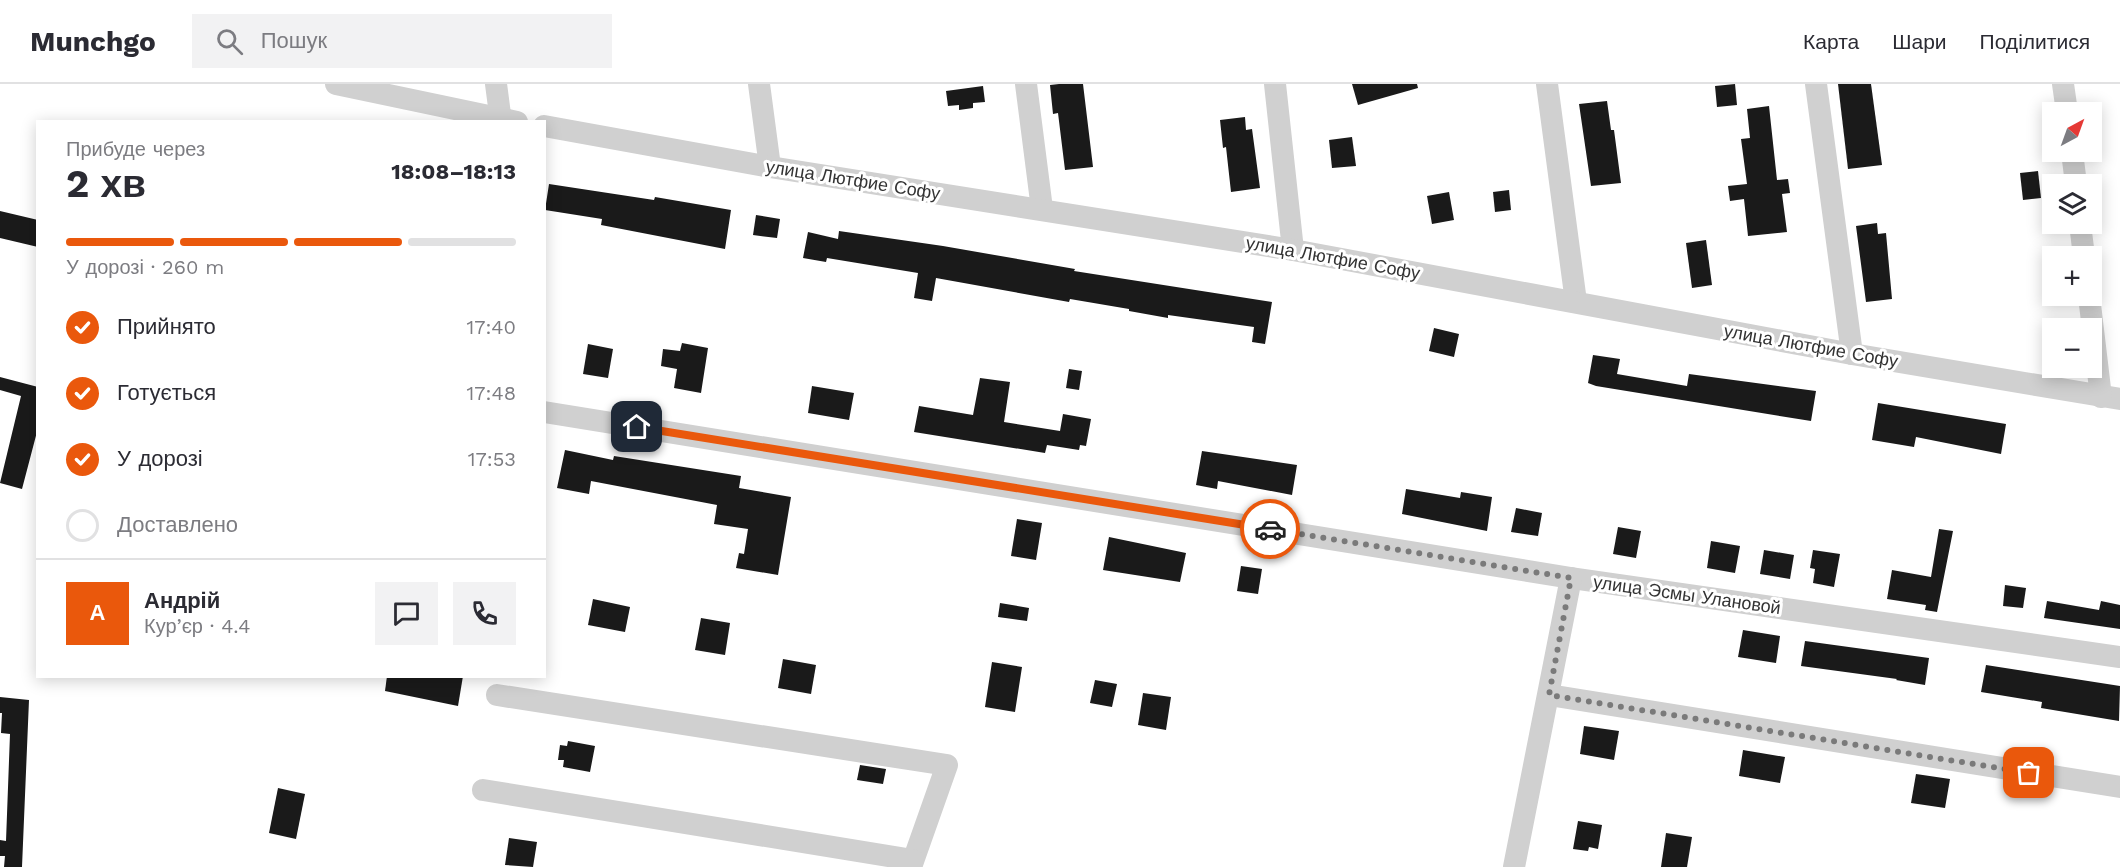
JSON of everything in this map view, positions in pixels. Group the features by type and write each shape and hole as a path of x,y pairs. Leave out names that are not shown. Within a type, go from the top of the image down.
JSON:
{"street":[{"path":"336,84 501,120"},
{"path":"496,84 506,120"},
{"path":"759,84 770,166"},
{"path":"1026,84 1042,209"},
{"path":"1275,84 1293,250"},
{"path":"1547,84 1576,302"},
{"path":"1816,84 1852,354"},
{"path":"2064,84 2066,102"},
{"name":"улица Лютфие Софу","path":"546,126 770,166 1293,250 1852,354 2111,398"},
{"path":"2091,306 2111,398"},
{"name":"улица Эсмы Улановой","path":"546,412 1571,578 2120,657"},
{"path":"1514,867 1571,578"},
{"path":"483,789 912,864 947,765 497,695"},
{"path":"1549,695 2120,787"}],"building":[{"path":"1083,84 1093,167 1065,170 1058,113 1053,114 1050,85"},
{"path":"1352,84 1417,84 1418,88 1358,105"},
{"path":"1735,84 1737,105 1717,107 1715,86"},
{"path":"1838,84 1871,84 1882,165 1848,169"},
{"path":"983,86 985,102 973,103 973,108 959,110 959,105 948,106 946,91"},
{"path":"1607,101 1611,130 1614,130 1621,183 1591,186 1579,104"},
{"path":"1769,106 1777,180 1788,179 1790,193 1782,194 1787,232 1748,236 1744,199 1730,201 1728,186 1747,184 1741,139 1750,138 1747,109"},
{"path":"1245,117 1246,130 1252,129 1260,188 1231,192 1226,147 1223,148 1220,120"},
{"path":"1352,137 1356,166 1332,168 1329,140"},
{"path":"2038,171 2041,198 2023,200 2020,173"},
{"path":"549,184 654,200 655,197 731,210 725,249 601,225 602,219 546,210"},
{"path":"1509,190 1511,210 1495,212 1493,192"},
{"path":"1449,192 1454,220 1432,224 1427,196"},
{"path":"0,211 36,220 36,247 0,238"},
{"path":"756,215 780,219 777,238 753,235"},
{"path":"1877,223 1878,234 1886,233 1892,299 1866,302 1856,226"},
{"path":"839,231 943,246 1075,269 1074,271 1272,302 1265,344 1252,342 1254,327 1168,315 1168,318 1129,311 1129,309 1070,299 1069,302 936,278 932,301 914,298 918,273 827,258 826,262 803,258 808,232 838,239"},
{"path":"1706,240 1712,285 1692,288 1686,243"},
{"path":"1434,328 1459,334 1454,357 1429,351"},
{"path":"682,343 708,348 701,393 674,388 677,369 661,366 663,349 680,351"},
{"path":"588,344 613,349 608,378 583,374"},
{"path":"1593,355 1620,359 1617,374 1687,386 1689,374 1816,391 1811,421 1596,386 1588,383"},
{"path":"1069,369 1082,371 1079,390 1066,388"},
{"path":"0,377 36,386 36,436 22,489 0,483 21,396 0,390"},
{"path":"980,378 1010,382 1004,422 1060,431 1063,414 1091,419 1086,446 1080,445 1079,450 1047,445 1045,453 914,432 919,406 973,415"},
{"path":"812,386 854,393 849,420 808,413"},
{"path":"1878,403 2006,424 2001,454 1916,437 1914,447 1872,440"},
{"path":"565,450 613,460 614,456 741,476 739,488 791,497 778,575 736,568 739,553 744,554 748,529 714,524 717,505 591,481 589,494 557,488"},
{"path":"1202,451 1297,465 1292,495 1218,481 1217,489 1196,485"},
{"path":"1406,489 1460,498 1461,492 1492,497 1487,531 1402,514"},
{"path":"1516,508 1542,513 1538,536 1511,532"},
{"path":"1017,519 1042,523 1036,560 1011,556"},
{"path":"1618,527 1641,531 1636,558 1613,554"},
{"path":"1939,529 1953,531 1937,612 1925,610 1926,605 1887,599 1892,570 1931,577"},
{"path":"1109,537 1186,553 1180,582 1103,570"},
{"path":"1711,541 1740,546 1735,573 1707,568"},
{"path":"1764,550 1794,555 1790,579 1760,574"},
{"path":"1813,550 1840,554 1834,587 1813,583 1815,569 1810,568"},
{"path":"1241,566 1262,569 1258,594 1237,591"},
{"path":"2005,585 2026,588 2023,608 2003,606"},
{"path":"593,599 630,607 625,632 588,625"},
{"path":"2047,601 2099,610 2101,601 2120,605 2120,629 2044,618"},
{"path":"1000,603 1029,608 1027,621 998,617"},
{"path":"701,618 730,623 725,655 695,650"},
{"path":"1743,630 1780,636 1776,663 1738,657"},
{"path":"1805,641 1929,658 1925,685 1801,666"},
{"path":"783,659 816,665 811,694 778,688"},
{"path":"992,662 1022,667 1015,712 985,707"},
{"path":"1986,665 2120,686 2119,721 2041,708 2042,702 1981,692"},
{"path":"387,678 463,678 458,706 385,691"},
{"path":"1095,680 1117,684 1112,707 1090,703"},
{"path":"1143,693 1171,697 1166,730 1138,725"},
{"path":"0,697 29,700 22,867 4,867 5,856 0,856 0,840 6,841 10,734 1,733"},
{"path":"1584,726 1619,731 1614,760 1580,754"},
{"path":"568,741 595,746 590,772 563,767 564,760 558,760 560,745 567,746"},
{"path":"1743,750 1785,757 1780,783 1739,776"},
{"path":"860,765 886,769 883,784 857,780"},
{"path":"1916,774 1950,779 1945,808 1911,803"},
{"path":"278,788 305,794 296,839 269,833"},
{"path":"1578,821 1602,825 1598,849 1589,847 1588,851 1573,849"},
{"path":"1666,833 1692,837 1687,867 1661,867"},
{"path":"509,838 537,842 533,867 505,865"}],"way so far":[{"path":"1270,529 1571,578 1549,695 2029,773"}],"route":[{"path":"637,427 1270,529"}]}
